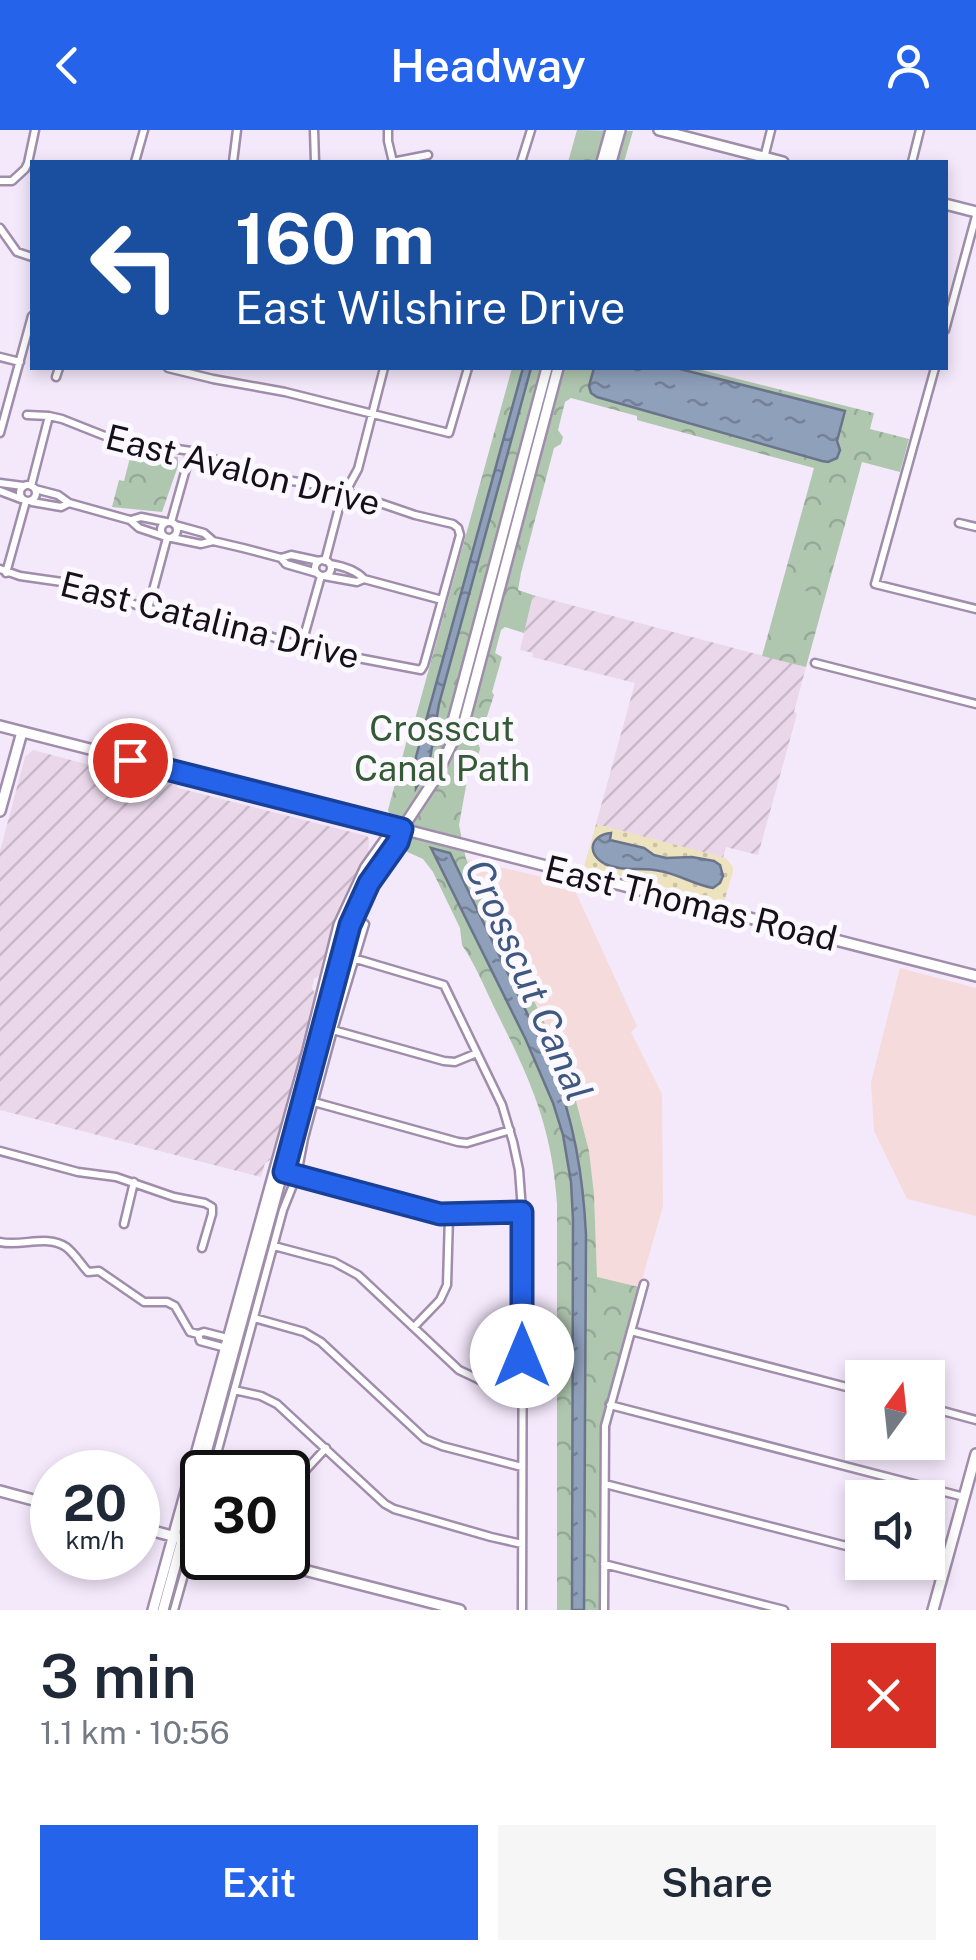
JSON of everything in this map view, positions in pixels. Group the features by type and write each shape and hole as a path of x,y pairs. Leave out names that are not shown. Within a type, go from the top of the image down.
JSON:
{"main road":[{"path":"602,160 610,130"},
{"path":"612,160 620,130"},
{"path":"659,130 774,160"},
{"path":"948,205 976,214"},
{"path":"453,741 452,725 546,370"},
{"path":"153,1610 178,1538 279,1171 347,905 386,839 402,829 413,814 462,730 557,370"},
{"name":"East Thomas Road","path":"0,726 976,976"},
{"path":"0,811 22,732"},
{"path":"205,1450 231,1344"},
{"path":"945,1567 976,1454"},
{"path":"0,1491 30,1499"},
{"path":"160,1533 178,1538"},
{"path":"164,1610 180,1534"},
{"path":"310,1570 460,1610"},
{"path":"934,1610 942,1580"}],"street":[{"path":"31,160 36,130"},
{"path":"136,160 144,130"},
{"path":"234,160 237,130"},
{"path":"314,130 315,160"},
{"path":"388,130 392,160"},
{"path":"522,160 531,130"},
{"path":"764,158 771,130"},
{"path":"912,160 920,130"},
{"path":"402,160 428,155"},
{"path":"0,180 12,181 30,163"},
{"path":"948,319 976,214"},
{"path":"0,228 16,252 30,256"},
{"path":"0,433 30,324"},
{"path":"0,357 20,362"},
{"path":"56,377 58,370"},
{"path":"176,370 285,392 449,434 467,370"},
{"path":"321,575 316,567 325,562 345,491 358,469 383,370"},
{"path":"933,370 875,584 976,609"},
{"name":"East Avalon Drive","path":"27,416 48,416 115,440 191,451 274,480 345,491 453,524 460,535 442,600"},
{"path":"26,500 36,496 30,487 48,416"},
{"path":"167,537 161,528 171,523 191,451"},
{"path":"0,483 58,495 69,503 130,520 139,528 167,537 201,544 212,541 281,558 291,555 325,562 359,574 364,580"},
{"path":"26,500 20,492 30,487"},
{"path":"0,492 50,506 69,503"},
{"path":"3,571 26,500"},
{"path":"130,520 140,517 171,523 204,533 212,541"},
{"path":"959,522 976,527"},
{"path":"148,608 167,537 177,532 171,523"},
{"path":"281,558 286,564 321,575 364,580 442,600"},
{"path":"301,647 321,575 330,570 325,562"},
{"name":"East Catalina Drive","path":"3,571 67,581 148,608 211,618 301,647 421,670 442,600"},
{"path":"815,663 976,704"},
{"path":"218,1450 365,924"},
{"path":"353,958 444,985 502,1104 510,1130 522,1212 522,1610"},
{"path":"333,1030 444,1061 455,1062 477,1053"},
{"path":"314,1102 458,1142 473,1142 510,1130"},
{"path":"0,1152 134,1182 205,1203 212,1207 212,1214 202,1248"},
{"path":"279,1171 449,1216 522,1212"},
{"path":"124,1224 134,1182"},
{"path":"414,1328 440,1300 447,1284 449,1216"},
{"path":"0,1242 31,1244 49,1240 65,1246 88,1272 99,1270 144,1302 175,1306 190,1332 204,1332 231,1344"},
{"path":"274,1246 334,1262 358,1275 459,1370 480,1380 522,1388"},
{"path":"604,1610 604,1434 644,1284"},
{"path":"254,1318 304,1332 321,1342 425,1439 522,1467"},
{"path":"631,1331 845,1386"},
{"path":"234,1390 277,1404 394,1509 522,1544"},
{"path":"610,1405 964,1497"},
{"path":"945,1412 976,1420"},
{"path":"310,1465 326,1448"},
{"path":"604,1484 845,1546"},
{"path":"604,1564 784,1610"},
{"path":"174,1610 182,1580"}],"shaded area":[{"path":"533,595 806,667 758,855 726,847 723,858 596,824 635,683 532,657 533,653 520,650"},
{"path":"33,750 177,785 369,839 368,854 353,878 319,976 314,979 315,994 303,1051 270,1160 265,1163 261,1177 0,1110 0,851 25,757"},
{"path":"466,859 572,884 637,1026 631,1032 662,1094 663,1206 640,1287 597,1278 589,1151 569,1074"},
{"path":"900,968 976,988 976,1216 907,1199 874,1131 871,1082"}],"sand":[{"path":"596,824 726,858 733,871 724,902 584,867"}],"green space":[{"path":"577,130 633,131 625,160 569,160"},
{"name":"Crosscut Canal Path","path":"511,370 702,370 874,413 870,429 909,439 900,472 862,462 806,667 762,656 814,468 571,398 565,402 558,430 563,437 554,448 521,573 518,590 533,595 524,633 505,627 495,653 502,657 474,772 468,775 459,825 466,859 569,1074 589,1151 597,1277 639,1287 644,1284 605,1426 604,1610 557,1610 557,1204 550,1150 537,1102 462,945 460,928 433,872 423,859 403,850 388,810"},
{"path":"132,450 178,457 162,512 112,507"},
{"path":"784,585 813,593 804,626 775,618"}],"water":[{"path":"522,370 530,370 439,704 429,765 416,788 416,757"},
{"path":"593,370 684,370 845,411 837,441 840,450 837,458 822,461 597,397 589,386"},
{"path":"611,833 610,840 644,848 654,855 714,861 720,865 723,876 713,888 667,872 605,864 595,855 593,846 599,837"},
{"path":"431,848 450,853 552,1065 576,1148 586,1235 584,1610 572,1610 573,1220 563,1135 526,1040"}],"route":[{"path":"130,760 402,829 398,842 369,883 342,948 284,1172 449,1216 522,1212 522,1356"}],"water label":[{"name":"Crosscut Canal","path":"529,980"}]}
